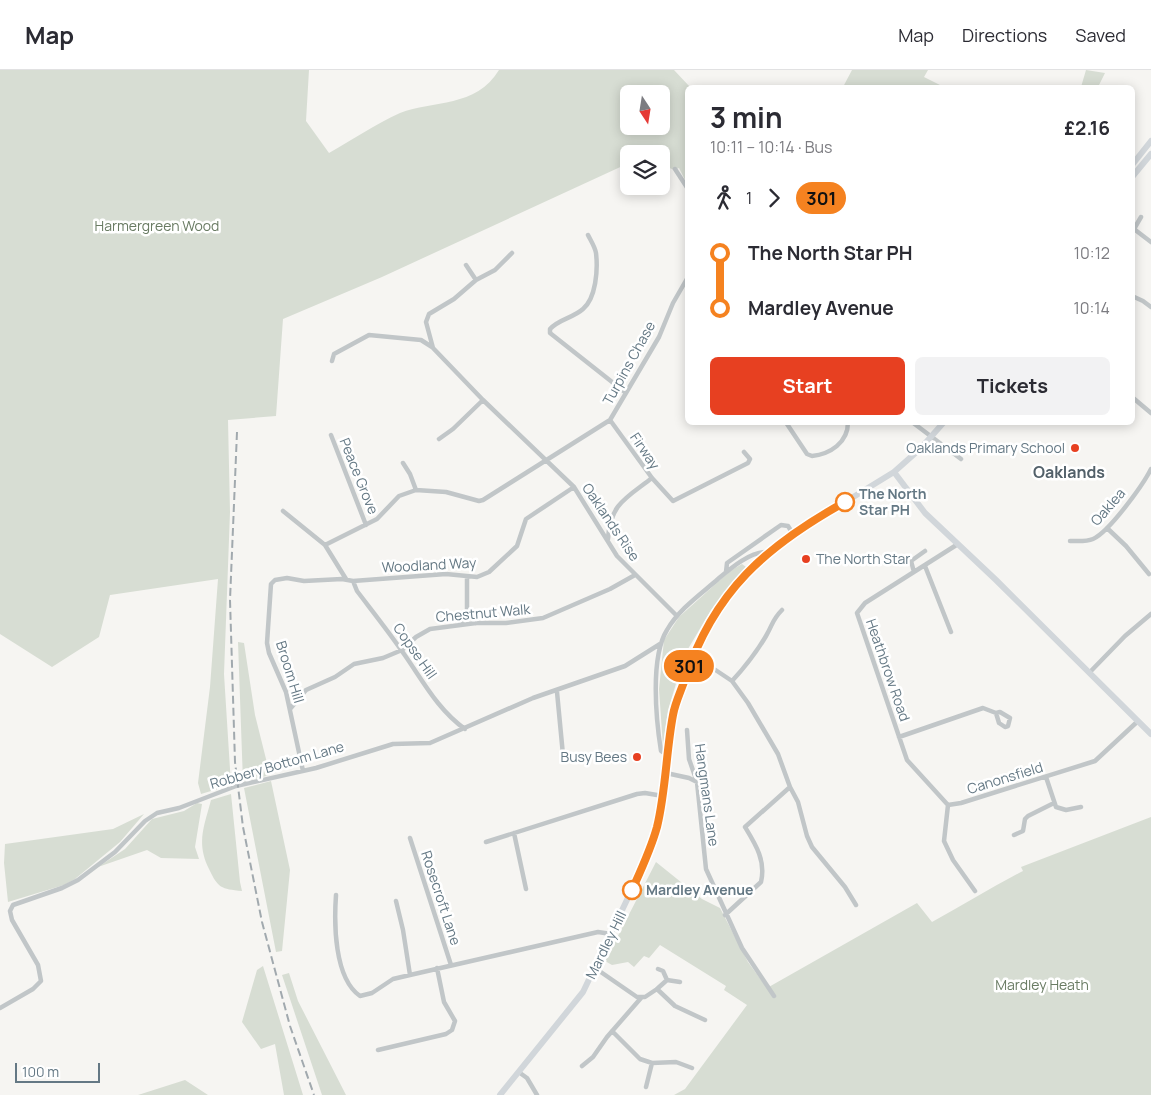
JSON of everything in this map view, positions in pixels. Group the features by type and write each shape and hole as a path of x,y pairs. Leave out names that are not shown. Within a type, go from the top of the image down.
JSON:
{"main road":[{"path":"1135,161 1151,141"},
{"path":"1135,174 1151,154"},
{"name":"Mardley Hill","path":"500,1095 583,992 612,934 652,845 663,796 673,713 693,655 716,611 753,565 768,552 793,534 894,472 932,438 942,425"},
{"path":"894,472 925,513 1090,672 1151,734"}],"street":[{"path":"675,169 685,184"},
{"path":"1135,227 1141,217"},
{"path":"1135,230 1151,242"},
{"path":"588,236 596,252 592,298 584,309 554,324 550,329 550,333 626,393"},
{"name":"Oaklands Rise","path":"512,253 495,270 476,280 454,299 428,314 426,322 433,348 483,400 574,487 617,556 677,616"},
{"path":"466,265 476,280"},
{"name":"Turpins Chase","path":"416,490 446,492 479,501 610,420 659,337 673,304 685,282"},
{"path":"1135,297 1151,307"},
{"path":"332,361 334,354 369,335 421,340 433,348"},
{"path":"439,439 454,429 483,400"},
{"path":"1135,400 1151,413"},
{"name":"Firway","path":"608,540 612,513 626,498 652,478 610,420"},
{"path":"788,425 807,454 812,456 828,452 839,444 845,437 847,425"},
{"path":"916,425 961,459"},
{"name":"Peace Grove","path":"331,435 366,525"},
{"path":"652,478 673,501 748,463 750,459 744,452"},
{"path":"325,545 366,525 382,515 399,496 416,490 410,474 403,463"},
{"name":"Oaklea","path":"1070,541 1084,541 1094,538 1107,528 1146,480 1151,469"},
{"path":"1146,480 1151,483"},
{"name":"Woodland Way","path":"275,580 346,579 353,581 446,574 477,577 489,572 517,546 526,519 574,487"},
{"path":"283,511 325,545 346,579"},
{"path":"726,572 727,563 782,526 788,526 793,534"},
{"path":"1107,528 1126,546 1149,574"},
{"name":"Heathbrow Road","path":"899,737 857,613 865,604 958,544"},
{"path":"667,755 661,751 657,686 660,644 667,629 677,616 726,572 758,552 768,552"},
{"path":"914,572 911,561 925,552"},
{"path":"746,560 753,565"},
{"path":"925,566 951,632"},
{"name":"Chestnut Walk","path":"290,709 302,693 335,677 354,664 383,658 402,650 422,633 430,629 476,623 506,624 543,618 610,589 635,575"},
{"path":"459,625 467,613 467,577"},
{"name":"Broom Hill","path":"275,580 269,588 267,643 290,709 303,771"},
{"name":"Copse Hill","path":"353,581 357,591 402,650 433,698 452,720 465,729"},
{"path":"732,680 751,659 767,635 776,615 782,610"},
{"path":"467,613 476,623"},
{"path":"1090,672 1125,636 1151,614"},
{"name":"Robbery Bottom Lane","path":"0,1008 33,989 41,981 38,965 12,920 10,911 13,905 62,888 78,880 115,852 145,820 157,813 180,808 236,786 303,771 393,744 430,743 533,698 557,692 625,666 660,644"},
{"path":"693,655 732,680 778,754 790,787 798,802 807,836 812,847 845,887 856,905"},
{"path":"557,692 563,756"},
{"path":"975,891 954,860 944,841 948,805 907,760 899,737 983,708 996,713"},
{"name":"Canonsfield","path":"948,805 961,804 1095,761 1138,721"},
{"name":"Hangmans Lane","path":"687,730 689,759 697,782 706,869 742,948 774,996"},
{"path":"666,773 697,782"},
{"path":"1046,777 1056,807 1066,810 1081,807"},
{"path":"726,915 745,900 762,882 763,863 758,848 745,827 790,787"},
{"path":"486,842 637,794 645,793 663,796"},
{"path":"1014,835 1023,832 1025,819 1028,816 1054,803"},
{"path":"514,833 526,889"},
{"name":"Rosecroft Lane","path":"410,838 451,965"},
{"path":"336,895 335,939 342,964 355,992 360,996 372,993 382,984 393,979 410,974 598,932 612,934"},
{"path":"396,901 410,974"},
{"path":"378,1050 446,1034 452,1030 455,1021 444,1002 437,968"},
{"path":"595,968 641,998"},
{"path":"658,969 663,971 667,980"},
{"path":"667,980 680,982"},
{"path":"582,1066 593,1057 612,1031 641,998 657,989 667,980"},
{"path":"657,989 675,1006 705,1020"},
{"path":"612,1031 635,1055 652,1063 676,1062 692,1068"},
{"path":"646,1087 652,1063"},
{"path":"520,1072 537,1095"}],"green space":[{"name":"Harmergreen Wood","path":"0,70 309,70 306,121 329,153 400,113 466,97 478,91 489,82 499,70 674,70 688,85 685,85 685,180 679,168 674,170 670,168 670,145 620,145 620,167 382,277 283,319 276,416 228,420 230,512 224,674 231,785 201,794 198,783 210,687 218,579 110,595 99,637 52,667 0,634"},
{"path":"852,70 928,70 924,77 940,85 844,85"},
{"path":"1086,70 1105,73 1099,85 1082,85"},
{"path":"742,564 746,567 711,610 685,654 668,710 663,747 659,689 664,640 679,617 730,571"},
{"path":"238,642 244,643 255,715 270,775 243,782"},
{"path":"271,781 290,870 282,951 276,952 244,788"},
{"path":"231,794 242,891 225,888 218,884 205,860 202,843 202,835 211,800"},
{"path":"197,803 202,804 195,847 199,859 161,858 147,850 98,867 125,849 152,819 184,811"},
{"path":"144,814 120,842 75,879 64,885 8,902 4,863 5,844 113,829"},
{"name":"Mardley Heath","path":"1151,817 1151,1095 674,1095 685,1089 747,1005 724,990 726,986 660,945 649,958 644,956 634,967 628,962 612,965 605,961 656,862 702,899 720,908 748,962 767,988 917,903 932,922 1023,871 1021,867"},
{"path":"263,966 303,1095 284,1095 275,1044 261,1049 242,1022 257,970"},
{"path":"289,973 298,1001 346,1095 322,1095 282,975"},
{"path":"185,1080 208,1095 138,1095"}],"railway":[{"path":"237,432 230,600 235,762 243,827 262,922 290,1026 314,1095"}],"bus line":[{"name":"301","path":"632,890 652,845 657,827 663,796 673,713 693,655 716,611 736,584 768,552 779,543 845,502"}],"place":[{"name":"Oaklands Primary School","path":"1075,448"},
{"name":"The North Star PH","path":"845,502"},
{"name":"The North Star","path":"806,559"},
{"name":"Busy Bees","path":"637,757"},
{"name":"Mardley Avenue","path":"632,890"}],"district":[{"name":"Oaklands","path":"1069,472"}]}
